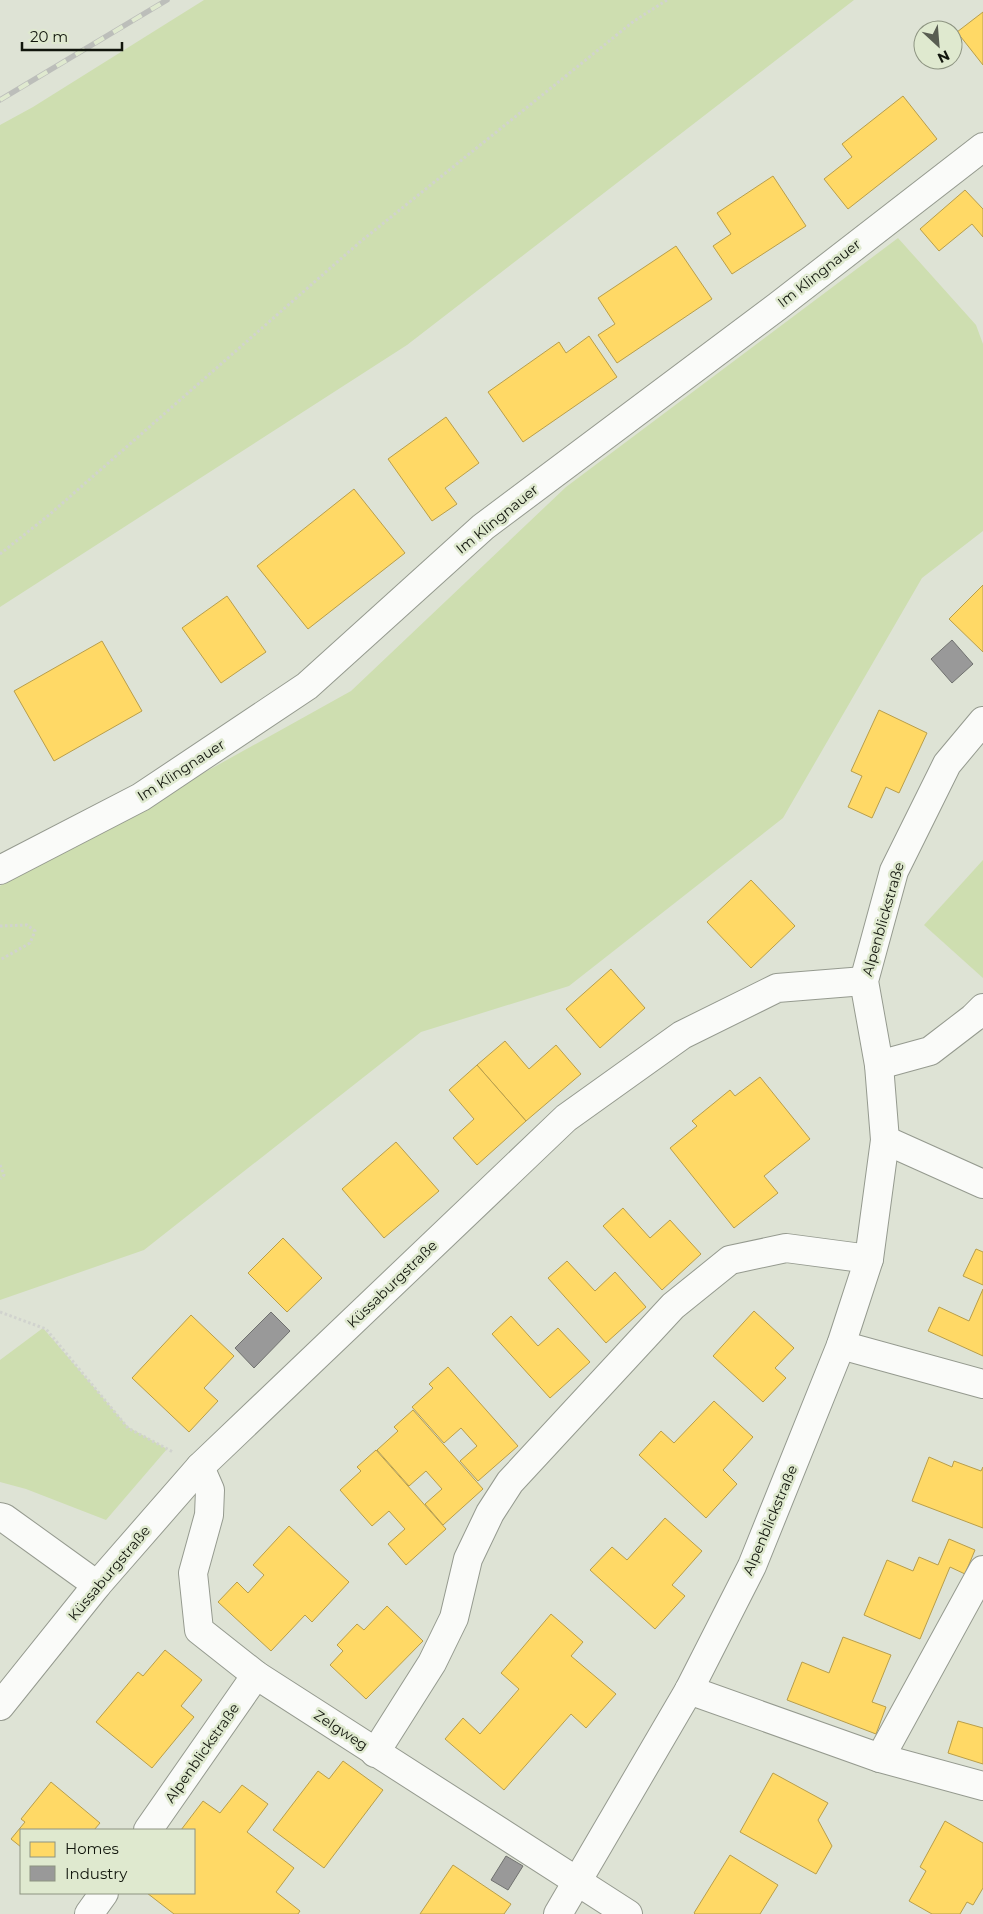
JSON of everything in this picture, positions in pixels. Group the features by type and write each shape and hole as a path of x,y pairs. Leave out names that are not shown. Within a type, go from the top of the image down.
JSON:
{"street":[{"name":"Im Klingnauer","path":"0,870 141,797 307,686 483,527 778,306 983,147"},
{"name":"Alpenblickstraße","path":"558,1914 689,1690 752,1566 841,1345 868,1259 885,1140 879,1065 864,981 894,871 947,764 983,721"},
{"name":"Küssaburgstraße","path":"0,1706 98,1585 200,1467 566,1118 682,1036 777,988 864,981"},
{"path":"879,1065 930,1050 973,1018 983,1008"},
{"path":"885,1140 983,1184"},
{"path":"375,1753 432,1664 454,1618 468,1559 490,1513 510,1482 673,1306 730,1260 786,1248 868,1259"},
{"path":"841,1345 983,1384"},
{"name":"Zelgweg","path":"200,1467 210,1490 209,1514 193,1573 199,1630 256,1675 628,1914"},
{"path":"0,1517 98,1585"},
{"path":"880,1758 983,1570"},
{"name":"Alpenblickstraße","path":"149,1829 256,1675"},
{"path":"689,1690 880,1758 983,1786"},
{"path":"89,1914 103,1894"}],"path":[{"path":"0,554 48,515 360,242 634,21 667,0"},
{"path":"0,926 27,925 35,931 30,944 0,960"},
{"path":"0,1165 4,1175 0,1179"},
{"path":"0,1312 46,1329 128,1428 200,1467"}],"green space":[{"path":"204,0 854,0 407,345 0,607 0,125 33,107"},
{"path":"898,238 976,325 983,344 983,531 922,578 783,818 569,986 421,1032 144,1250 0,1300 0,886 351,691 566,487"},
{"path":"983,860 983,978 924,925"},
{"path":"43,1328 128,1427 167,1449 106,1520 26,1489 0,1482 0,1360"}],"building: Homes":[{"path":"983,12 983,65 963,40 963,27"},
{"path":"903,96 937,139 848,209 824,179 852,157 842,144"},
{"path":"773,176 806,226 732,274 713,246 731,234 717,213"},
{"path":"965,190 983,209 983,237 972,224 939,251 920,229"},
{"path":"676,246 712,299 617,363 598,335 615,324 598,298"},
{"path":"589,336 617,377 523,442 488,392 559,342 566,353"},
{"path":"446,417 479,463 445,488 457,504 432,521 388,459"},
{"path":"354,489 405,553 308,629 257,566"},
{"path":"983,585 983,652 949,619"},
{"path":"227,596 266,652 221,683 182,628"},
{"path":"102,641 142,711 54,761 14,691"},
{"path":"879,710 927,733 899,793 886,787 872,818 848,807 862,776 851,771"},
{"path":"751,880 795,926 751,968 707,922"},
{"path":"611,969 645,1008 600,1048 566,1009"},
{"path":"505,1041 529,1069 556,1045 581,1074 526,1121 477,1065"},
{"path":"477,1065 526,1121 477,1165 453,1138 474,1119 449,1090"},
{"path":"760,1077 810,1139 764,1176 778,1193 734,1228 670,1148 697,1126 692,1121 730,1090 735,1096"},
{"path":"396,1142 439,1191 384,1238 342,1189"},
{"path":"623,1208 650,1238 670,1220 701,1254 662,1290 603,1226"},
{"path":"283,1238 322,1278 287,1312 248,1273"},
{"path":"976,1249 983,1252 983,1285 963,1276"},
{"path":"567,1261 595,1291 615,1272 646,1307 606,1343 548,1278"},
{"path":"983,1289 983,1356 928,1331 939,1307 969,1321"},
{"path":"754,1311 794,1348 775,1368 786,1378 763,1402 713,1356"},
{"path":"191,1315 234,1356 204,1388 218,1401 189,1432 132,1378"},
{"path":"511,1316 538,1346 558,1328 590,1362 550,1398 492,1334"},
{"path":"448,1367 518,1446 478,1481 460,1461 477,1446 461,1428 444,1443 412,1407 433,1388 429,1384"},
{"path":"714,1401 753,1437 723,1470 737,1484 706,1518 639,1455 661,1431 674,1443"},
{"path":"413,1410 483,1489 443,1525 425,1504 442,1489 426,1471 409,1486 377,1450 398,1431 394,1427"},
{"path":"376,1450 446,1529 406,1565 388,1544 405,1529 389,1511 372,1526 340,1490 361,1471 357,1467"},
{"path":"929,1457 952,1467 954,1461 981,1471 983,1467 983,1528 912,1501"},
{"path":"665,1518 702,1551 672,1585 685,1596 655,1629 590,1570 612,1547 627,1560"},
{"path":"289,1526 349,1582 312,1622 305,1615 271,1651 218,1602 237,1582 248,1593 264,1575 253,1565"},
{"path":"949,1539 975,1550 965,1574 950,1567 920,1639 864,1615 887,1560 913,1571 919,1557 938,1565"},
{"path":"387,1606 423,1641 366,1699 330,1665 343,1651 337,1645 357,1624 364,1630"},
{"path":"551,1614 583,1642 571,1656 616,1694 586,1728 571,1714 504,1790 445,1739 463,1718 480,1734 519,1689 501,1673"},
{"path":"843,1637 891,1655 872,1702 886,1707 876,1734 787,1700 802,1662 829,1673"},
{"path":"165,1650 202,1680 181,1706 194,1717 152,1768 96,1722 138,1672 143,1676"},
{"path":"958,1721 983,1728 983,1764 948,1753"},
{"path":"343,1761 383,1790 324,1868 273,1830 318,1771 329,1779"},
{"path":"773,1773 828,1803 818,1820 832,1846 816,1874 740,1832"},
{"path":"51,1782 100,1823 95,1829 20,1829 20,1846 11,1839 25,1822 21,1819"},
{"path":"242,1785 268,1804 247,1832 294,1868 276,1892 300,1911 298,1914 174,1914 148,1894 195,1894 195,1829 182,1829 203,1801 220,1813"},
{"path":"945,1821 983,1843 983,1888 973,1905 967,1902 960,1914 932,1914 909,1901 926,1871 920,1867"},
{"path":"730,1855 778,1885 760,1914 695,1914 694,1913"},
{"path":"453,1865 511,1904 504,1914 420,1914"}],"building: Industry":[{"path":"952,640 973,664 952,683 931,659"},
{"path":"271,1312 290,1331 254,1368 235,1348"},
{"path":"506,1856 523,1866 508,1890 491,1880"}],"railway":[{"path":"0,100 167,0"}]}
